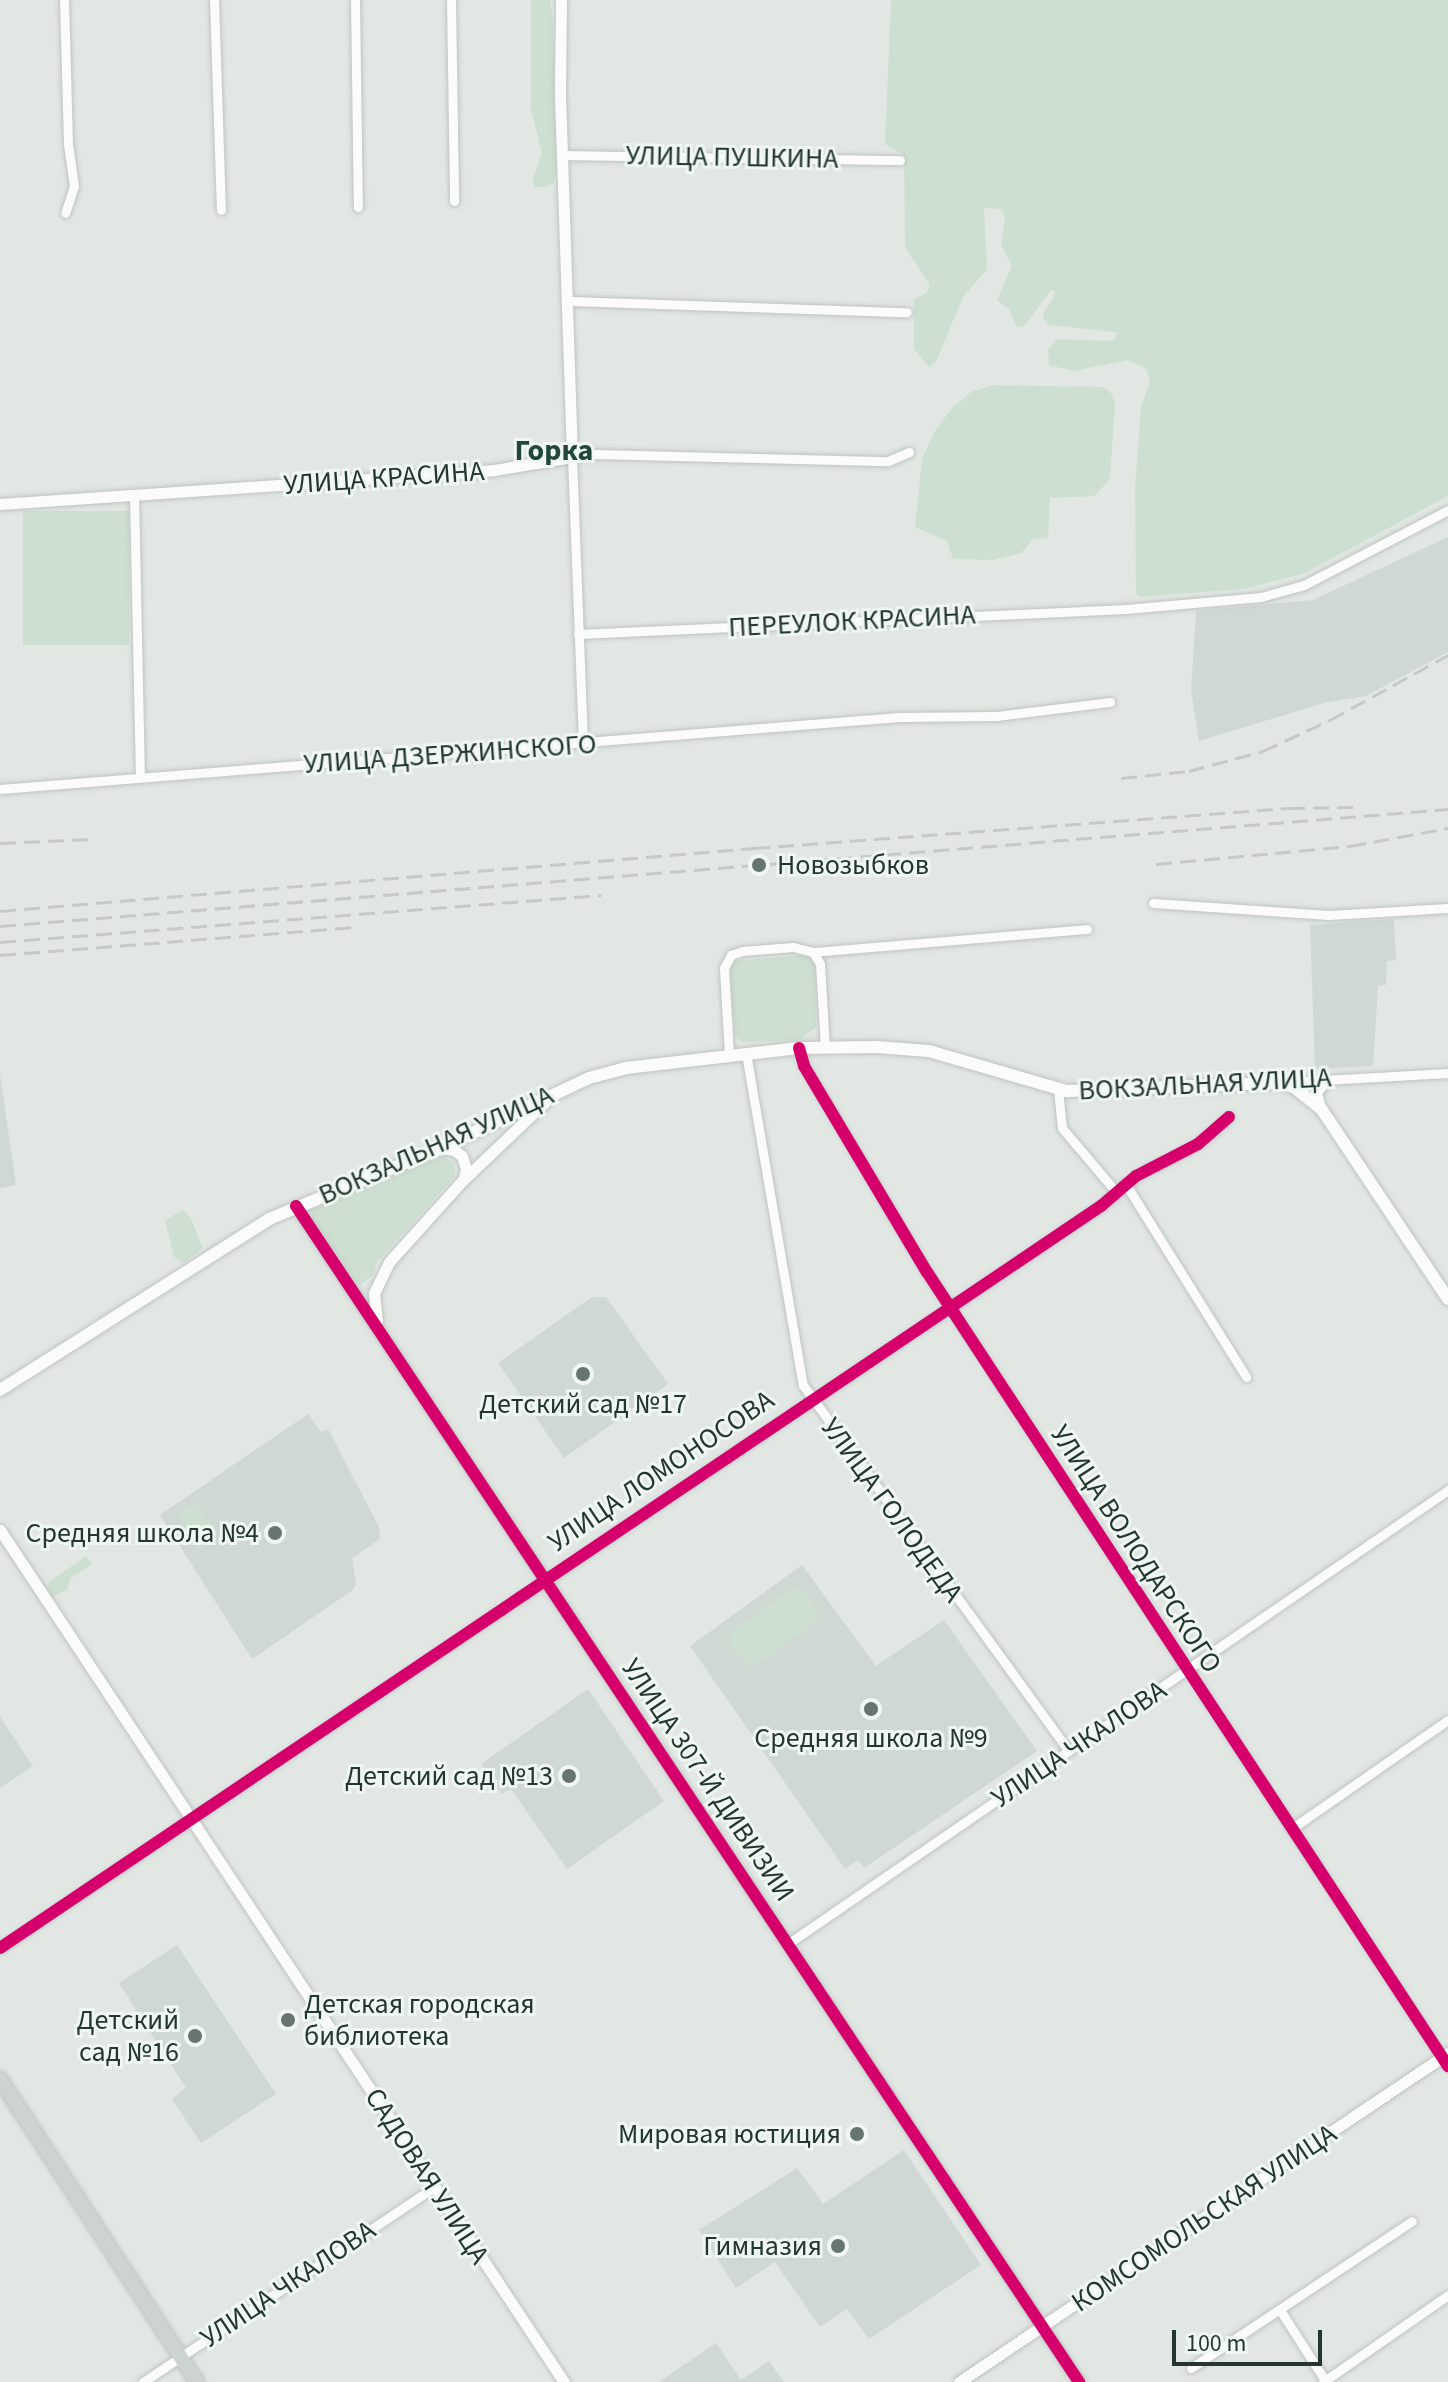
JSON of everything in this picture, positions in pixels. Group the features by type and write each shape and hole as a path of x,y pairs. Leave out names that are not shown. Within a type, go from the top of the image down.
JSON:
{"main road":[{"name":"ВОКЗАЛЬНАЯ УЛИЦА","path":"0,1390 212,1252 296,1206 441,1148 609,1071 746,1053 825,1047 929,1051 1058,1090 1087,1092 1280,1083"},
{"path":"1280,1083 1304,1093 1322,1110 1448,1299"},
{"path":"0,2079 197,2382"}],"street":[{"path":"64,0 68,144 74,186 65,213"},
{"path":"214,0 221,210"},
{"path":"355,0 358,207"},
{"path":"451,0 454,201"},
{"path":"561,0 572,457 583,743"},
{"name":"УЛИЦА ПУШКИНА","path":"564,155 900,160"},
{"path":"568,301 907,312"},
{"name":"УЛИЦА КРАСИНА","path":"0,504 510,469 596,454 888,461 909,452"},
{"path":"134,494 140,777"},
{"name":"ПЕРЕУЛОК КРАСИНА","path":"578,634 1126,609 1261,597 1293,589 1448,510"},
{"name":"УЛИЦА ДЗЕРЖИНСКОГО","path":"0,789 899,717 997,716 1110,702"},
{"path":"1153,903 1348,915 1448,908"},
{"path":"729,1055 724,968 731,955 793,947 813,952 1087,929"},
{"path":"813,952 820,964 825,1047"},
{"name":"УЛИЦА ВОЛОДАРСКОГО","path":"799,1048 808,1074 948,1306 1291,1829 1446,2059"},
{"name":"УЛИЦА ГОЛОДЕДА","path":"746,1053 783,1258 799,1371 810,1399 1068,1750"},
{"name":"ВОКЗАЛЬНАЯ УЛИЦА","path":"1280,1083 1448,1073"},
{"path":"1322,1110 1317,1092 1331,1079"},
{"path":"383,1336 374,1302 382,1273 399,1249 526,1117 564,1089"},
{"path":"1058,1090 1062,1128 1116,1192"},
{"name":"УЛИЦА ЛОМОНОСОВА","path":"0,1948 810,1399 1101,1206 1125,1183 1198,1144 1229,1117"},
{"path":"441,1148 452,1149 462,1156 466,1169 462,1181"},
{"path":"1125,1183 1246,1377"},
{"name":"УЛИЦА 307-Й ДИВИЗИИ","path":"296,1206 1079,2382"},
{"name":"УЛИЦА ЧКАЛОВА","path":"789,1943 1448,1490"},
{"name":"САДОВАЯ УЛИЦА","path":"0,1530 564,2382"},
{"path":"1291,1829 1448,1720"},
{"name":"КОМСОМОЛЬСКАЯ УЛИЦА","path":"959,2382 1446,2059"},
{"name":"УЛИЦА ЧКАЛОВА","path":"143,2382 434,2187"},
{"path":"1191,2368 1412,2221"},
{"path":"1280,2310 1325,2382 1448,2295"}],"shaded area":[{"path":"1448,537 1448,652 1366,696 1324,703 1199,741 1191,690 1196,611 1313,600"},
{"path":"1394,919 1396,960 1387,961 1386,985 1378,986 1373,1066 1315,1069 1310,925"},
{"path":"0,1074 16,1185 0,1188"},
{"name":"Детский сад №17","path":"592,1297 606,1297 668,1384 564,1458 498,1363"},
{"name":"Средняя школа №4","path":"308,1414 321,1432 328,1429 379,1527 380,1539 352,1558 356,1584 353,1590 252,1659 160,1515"},
{"name":"Средняя школа №9","path":"802,1565 876,1666 944,1620 1037,1751 864,1868 858,1860 845,1869 690,1646"},
{"name":"Детский сад №13","path":"588,1689 664,1801 567,1869 511,1789 502,1794 481,1764"},
{"path":"0,1717 33,1766 0,1788"},
{"name":"Детский сад №16","path":"177,1945 276,2094 201,2143 172,2099 186,2088 119,1983"},
{"name":"Гимназия","path":"904,2150 981,2265 869,2339 847,2309 820,2327 775,2262 736,2288 699,2230 797,2168 823,2204"},
{"path":"716,2343 741,2380 769,2361 784,2382 659,2382"}],"green space":[{"path":"531,0 550,0 553,24 556,173 553,184 545,187 536,187 532,182 542,153 531,109"},
{"path":"891,0 1448,0 1448,496 1303,574 1243,589 1139,597 1136,592 1135,487 1141,408 1150,381 1146,369 1128,360 1074,371 1049,365 1048,349 1058,339 1109,341 1115,339 1116,332 1049,325 1043,314 1054,296 1055,291 1051,290 1024,326 1017,327 1009,309 997,300 1012,266 1001,244 1005,219 1002,209 984,208 987,269 963,297 936,362 929,367 914,349 914,299 926,293 930,285 905,247 904,155 885,144"},
{"path":"993,385 1103,387 1111,393 1115,404 1110,478 1095,496 1050,498 1048,538 1033,539 1022,553 993,560 953,559 947,541 915,527 922,459 935,431 953,407 971,392"},
{"path":"23,511 129,511 129,645 23,645"},
{"path":"806,955 815,964 816,1027 800,1040 741,1042 735,1034 730,969 734,961"},
{"path":"443,1156 454,1164 455,1176 377,1262 373,1275 359,1286 312,1217 311,1210"},
{"path":"183,1210 191,1219 203,1248 183,1263 174,1257 165,1220"},
{"path":"193,1503 200,1506 218,1535 201,1549 178,1516"},
{"path":"86,1556 92,1564 70,1579 67,1590 52,1597 47,1589 49,1582"},
{"path":"793,1588 801,1589 817,1610 817,1621 756,1665 747,1666 730,1643 730,1633"}],"railway":[{"path":"1121,778 1189,771 1263,751 1330,720 1448,655"},
{"path":"0,911 754,848 1289,808 1356,807"},
{"path":"0,926 1448,809"},
{"path":"1156,864 1350,846 1448,828"},
{"path":"0,843 92,839"},
{"path":"0,942 601,895"},
{"path":"0,955 352,927"}],"cycle path":[{"path":"799,1048 804,1066 927,1272 1448,2066"},
{"path":"0,1948 1101,1206 1136,1176 1198,1144 1229,1117"},
{"path":"296,1206 1079,2382"}],"place":[{"name":"Новозыбков","path":"759,865"},
{"name":"Детский сад №17","path":"583,1374"},
{"name":"Средняя школа №4","path":"275,1533"},
{"name":"Средняя школа №9","path":"871,1709"},
{"name":"Детский сад №13","path":"569,1776"},
{"name":"Детская городская библиотека","path":"288,2020"},
{"name":"Детский сад №16","path":"195,2036"},
{"name":"Мировая юстиция","path":"857,2134"},
{"name":"Гимназия","path":"838,2246"}],"district":[{"name":"Горка","path":"554,451"}]}
